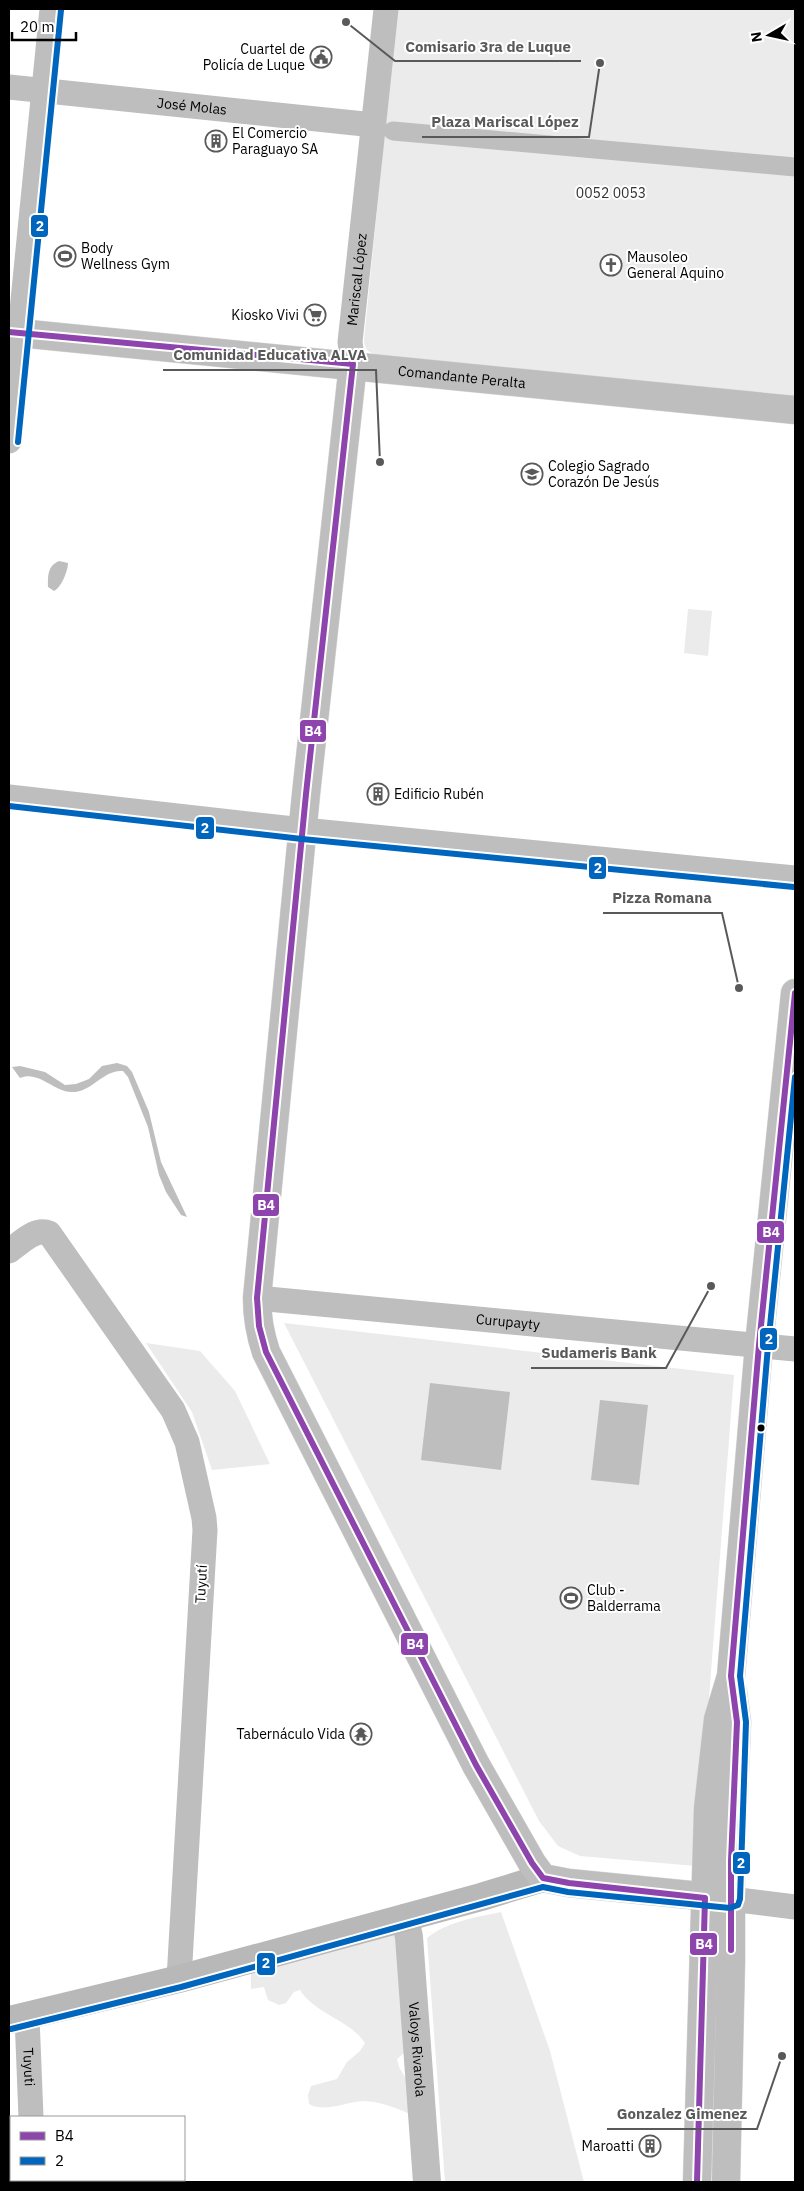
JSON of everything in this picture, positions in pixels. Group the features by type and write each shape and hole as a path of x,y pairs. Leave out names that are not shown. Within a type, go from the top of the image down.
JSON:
{"main road":[{"name":"Comandante Peralta","path":"14,332 353,364 795,410"},
{"name":"Mariscal López","path":"353,364 303,830 257,1317 266,1352 476,1765 532,1863 543,1878"},
{"path":"697,2182 718,1898 737,1722 731,1676 759,1345 795,992"},
{"path":"18,2019 179,1979 405,1918 543,1878 569,1883 718,1898"},
{"path":"718,1898 726,2182"},
{"name":"Valoys Rivarola","path":"405,1918 409,1937 427,2182"}],"street":[{"path":"9,441 14,332 44,91 52,9"},
{"name":"Mariscal López","path":"353,364 350,342 383,128 386,9"},
{"name":"José Molas","path":"9,87 383,128"},
{"path":"383,128 795,167"},
{"path":"9,798 303,830 795,878"},
{"name":"Tuyutí","path":"9,1251 36,1232 42,1230 49,1233 173,1410 187,1442 204,1518 179,1979"},
{"name":"Curupayty","path":"258,1298 795,1349"},
{"path":"718,1898 795,1907"},
{"name":"Tuyuti","path":"18,2019 31,2116"}],"green space":[{"name":"0052 0053","path":"397,9 795,9 795,396 371,353 365,346 364,340"},
{"path":"688,609 712,611 708,656 684,653"},
{"name":"Club - Balderrama","path":"284,1323 734,1375 696,1866 580,1856 558,1846 539,1821"},
{"path":"146,1343 200,1351 235,1391 270,1464 212,1470 192,1412"},
{"path":"501,1912 550,2051 584,2182 445,2182 427,1938 452,1924"},
{"path":"397,1934 404,2053 397,2059 399,2067 414,2092 417,2117 391,2106 370,2101 329,2107 309,2104 308,2095 311,2086 337,2079 347,2062 360,2051 365,2043 351,2028 314,2005 300,1990 294,1992 286,2003 279,2005 268,2000 264,1987 251,1989 251,1970 270,1951"}],"shaded area":[{"path":"59,561 68,563 68,566 62,583 54,591 48,587 48,576 52,566"},
{"path":"117,1063 127,1066 132,1072 149,1112 161,1162 187,1217 181,1215 166,1192 159,1175 148,1127 128,1077 123,1071 116,1071 85,1089 71,1092 64,1091 33,1077 20,1078 12,1067 20,1066 45,1072 65,1085 76,1084 89,1079 102,1066"},
{"path":"430,1383 510,1392 501,1470 421,1460"},
{"path":"600,1400 648,1405 639,1485 591,1480"}],"transit line":[{"name":"2","path":"18,442 61,10"},
{"name":"B4","path":"9,332 353,364 306,794 257,1298 259,1326 266,1352 476,1765 532,1863 543,1878 569,1883 705,1898 697,2182"},
{"name":"2","path":"9,806 302,839 794,887"},
{"name":"B4","path":"731,1950 731,1861 737,1722 731,1676 759,1345 795,993"},
{"name":"2","path":"11,2029 181,1987 543,1887 568,1892 730,1908 738,1905 740,1899 746,1722 740,1676 768,1346 795,1077"}],"place":[{"name":"Comisario 3ra de Luque","path":"346,22"},
{"name":"Cuartel de Policía de Luque","path":"321,57"},
{"name":"Plaza Mariscal López","path":"600,63"},
{"name":"El Comercio Paraguayo SA","path":"216,141"},
{"name":"Body Wellness Gym","path":"65,256"},
{"name":"Mausoleo General Aquino","path":"611,265"},
{"name":"Kiosko Vivi","path":"315,315"},
{"name":"Comunidad Educativa ALVA","path":"380,462"},
{"name":"Colegio Sagrado Corazón De Jesús","path":"532,474"},
{"name":"Edificio Rubén","path":"378,794"},
{"name":"Pizza Romana","path":"739,988"},
{"name":"Sudameris Bank","path":"711,1286"},
{"name":"Club - Balderrama","path":"571,1598"},
{"name":"Tabernáculo Vida","path":"361,1734"},
{"name":"Gonzalez Gimenez","path":"782,2056"},
{"name":"Maroatti","path":"650,2146"}]}
